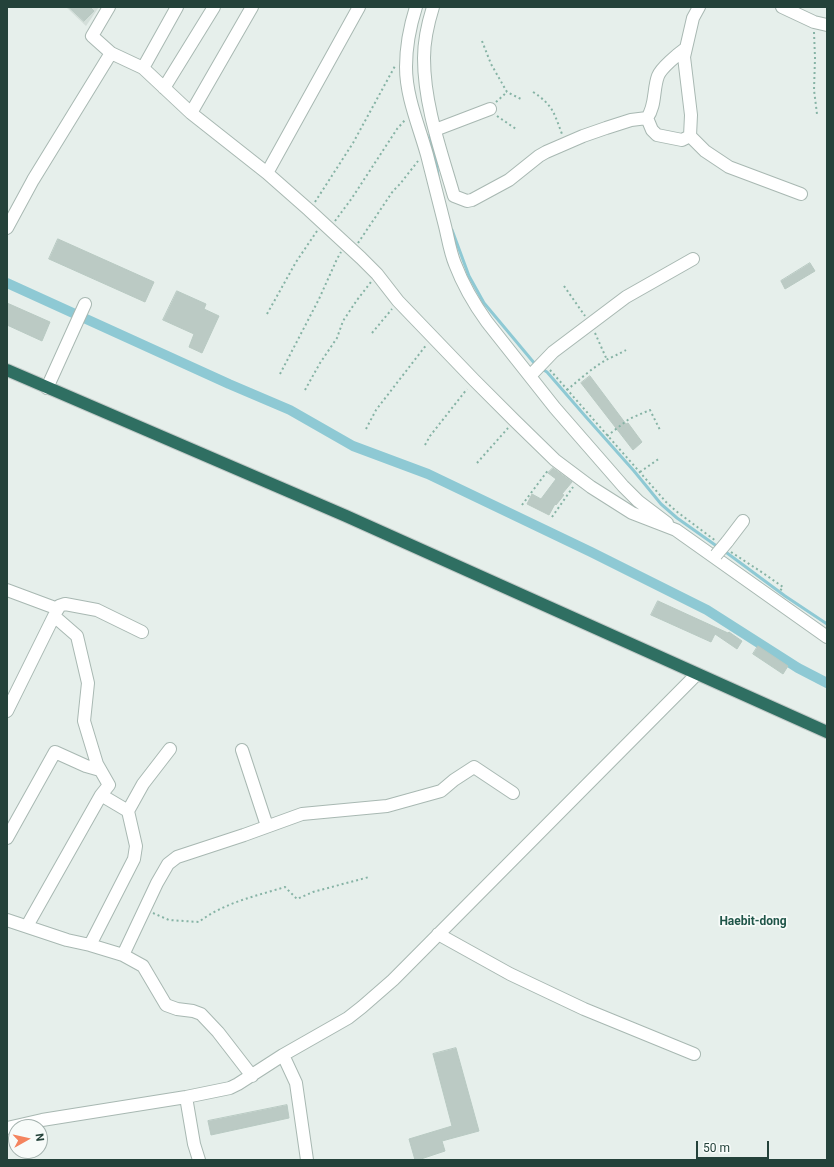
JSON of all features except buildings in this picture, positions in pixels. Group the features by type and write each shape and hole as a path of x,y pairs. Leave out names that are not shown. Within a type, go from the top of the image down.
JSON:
{"highway":[{"path":"7,370 346,516 827,732"}],"street":[{"path":"109,7 92,36 112,53 143,68 191,113 267,173 309,210 377,274 398,301 474,380 555,460 579,479 632,513 676,530"},
{"path":"143,68 177,7"},
{"path":"164,88 214,7"},
{"path":"191,113 252,7"},
{"path":"267,173 359,7"},
{"path":"416,7 410,28 406,67 413,112 427,153 454,263 477,309 555,408 623,486 638,501 676,530 715,556 827,637"},
{"path":"433,7 426,39 424,57 426,91 435,130 454,196 467,201 472,200 510,180 539,156 566,143 632,120 647,118"},
{"path":"699,7 693,18 685,49 684,62 691,115 690,136 705,150 729,167 801,194"},
{"path":"782,7 814,22 827,25"},
{"path":"647,118 652,110 658,75 675,56 685,49"},
{"path":"7,228 34,180 112,53"},
{"path":"435,130 490,109"},
{"path":"647,118 652,130 657,135 682,140 690,136"},
{"path":"530,376 553,352 632,292 693,258"},
{"path":"47,388 86,304"},
{"path":"632,513 638,501"},
{"path":"715,556 743,521"},
{"path":"7,590 56,612 77,636 88,683 84,721 97,764 109,785 101,795 27,926"},
{"path":"7,711 59,606 65,604 98,610 142,632"},
{"path":"7,1128 50,1119 186,1097 230,1088 348,1018 393,980 697,674"},
{"path":"90,945 134,859 136,846 128,811 143,784 170,749"},
{"path":"242,750 267,826"},
{"path":"7,838 55,752 86,766 100,770"},
{"path":"123,955 157,883 168,864 177,857 302,814 388,806 441,791 454,780 474,767 513,793"},
{"path":"101,795 128,811"},
{"path":"7,920 67,940 123,955 143,966 166,1005 201,1014 218,1032 252,1076"},
{"path":"438,934 510,974 584,1010 694,1054"},
{"path":"284,1055 296,1082 307,1160"},
{"path":"186,1097 194,1144 199,1160"}],"path":[{"path":"814,22 814,90 817,114"},
{"path":"482,41 491,64 506,92 521,99"},
{"path":"309,210 353,143 396,63"},
{"path":"506,92 490,109 492,113 516,129"},
{"path":"533,92 544,99 553,112 566,143"},
{"path":"267,314 296,262 352,198 396,129 413,112"},
{"path":"280,374 319,299 337,259 350,248 374,221 394,191 418,160 427,153"},
{"path":"305,390 320,363 337,338 342,321 377,274"},
{"path":"372,333 398,301"},
{"path":"366,429 376,410 433,337"},
{"path":"567,390 593,369 626,350"},
{"path":"543,362 607,436 676,512 783,587"},
{"path":"425,445 430,436 474,380"},
{"path":"607,436 629,419 650,410 660,430"},
{"path":"477,463 515,421"},
{"path":"640,472 660,458"},
{"path":"522,505 555,460"},
{"path":"552,517 579,479"},
{"path":"145,908 169,920 199,922 205,917 224,907 285,887 298,899 313,892 369,877"}],"shaded area":[{"path":"66,7 99,7 86,26"}],"waterway":[{"path":"430,135 438,176"},
{"path":"452,230 469,276 484,303 537,365"},
{"path":"7,283 229,384 290,410 353,446 428,474 591,552 707,610 798,668 827,683"},
{"path":"542,369 547,372 661,504 677,518 718,547"},
{"path":"723,550 785,596 827,624"}],"district":[{"name":"Haebit-dong","path":"753,922"}]}
